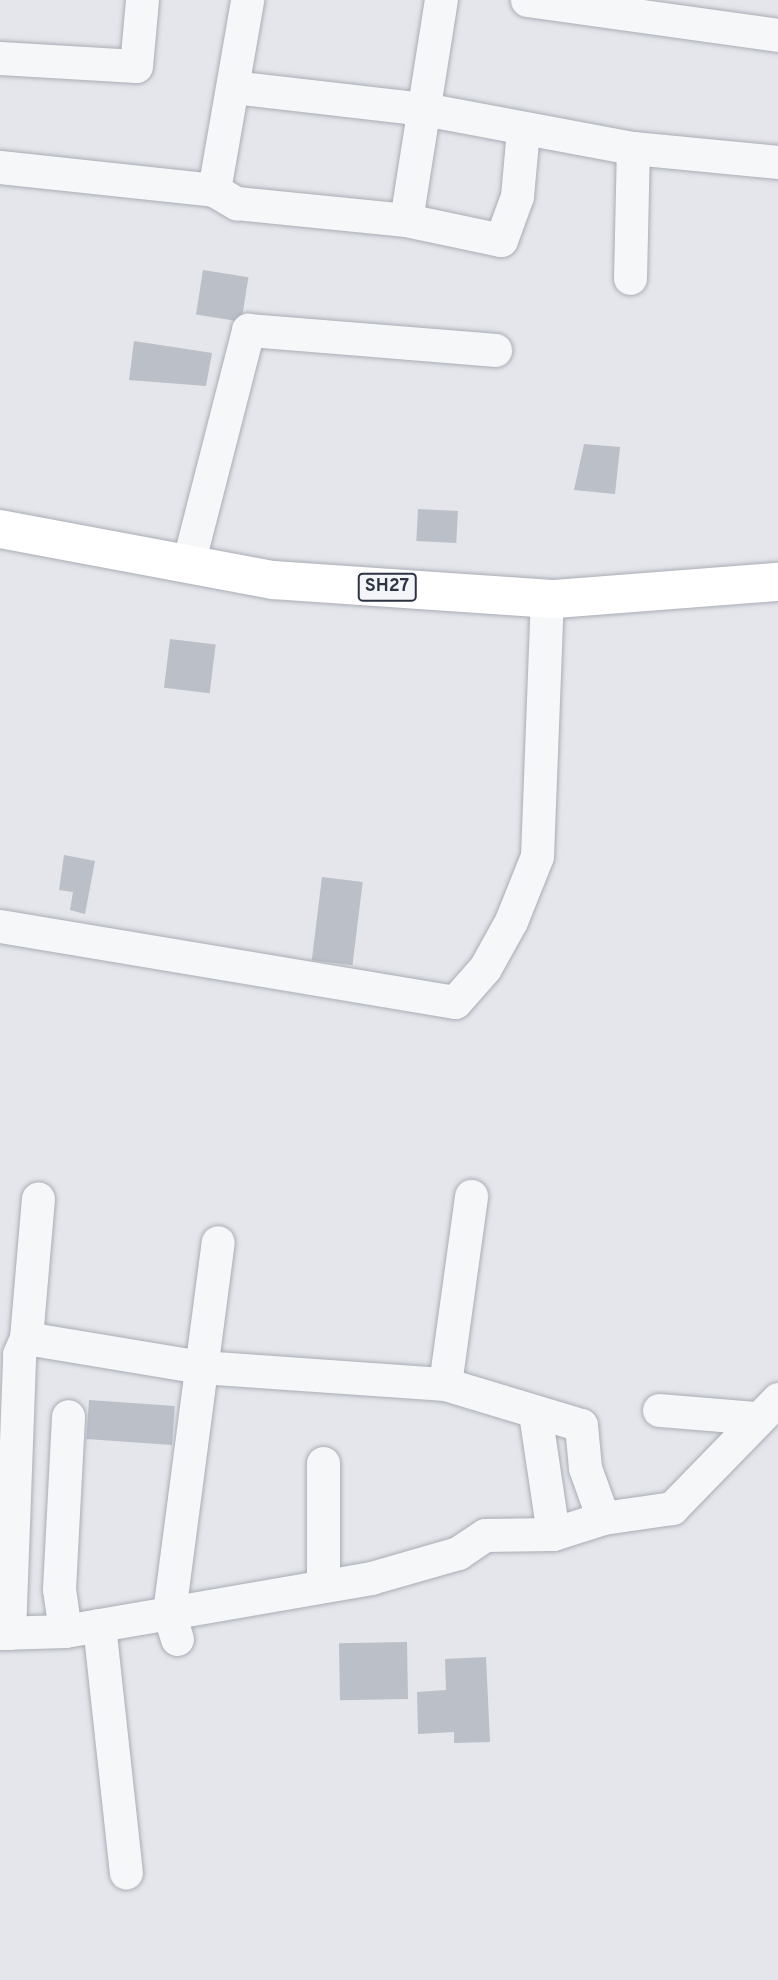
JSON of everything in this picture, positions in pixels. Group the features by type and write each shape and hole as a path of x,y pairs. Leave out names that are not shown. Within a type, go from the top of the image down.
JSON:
{"main road":[{"name":"SH27","path":"0,529 273,580 547,598 778,582"}],"street":[{"path":"0,58 136,66 142,0"},
{"path":"214,190 247,0"},
{"path":"405,220 441,0"},
{"path":"527,0 778,35"},
{"path":"233,87 424,109 523,130 633,148 778,162"},
{"path":"0,167 214,190 236,203 405,220 501,240 517,196 523,130"},
{"path":"630,278 633,148"},
{"path":"188,564 248,330 495,350"},
{"path":"0,926 455,1002 485,968 511,921 537,856 544,795 547,598"},
{"path":"445,1384 471,1196"},
{"path":"38,1199 26,1338 19,1354 4,1633 65,1631 99,1625 173,1626 323,1585 458,1553 485,1535 553,1534 603,1518 673,1508 768,1408"},
{"path":"173,1626 201,1367 218,1242"},
{"path":"26,1338 201,1367 445,1384 581,1425 585,1468 603,1518"},
{"path":"169,1381 201,1367"},
{"path":"659,1410 768,1408"},
{"path":"535,1413 553,1534"},
{"path":"65,1631 59,1589 68,1416"},
{"path":"323,1463 323,1585"},
{"path":"99,1625 126,1872"}],"building":[{"path":"203,270 248,277 241,322 196,314"},
{"path":"134,341 212,353 206,386 129,380"},
{"path":"584,444 620,447 615,494 574,490"},
{"path":"418,509 458,511 456,543 416,541"},
{"path":"170,639 216,645 210,693 164,688"},
{"path":"64,855 95,861 85,914 70,910 73,892 59,890"},
{"path":"322,877 363,882 352,965 312,960"},
{"path":"89,1400 175,1406 172,1445 86,1439"},
{"path":"407,1642 408,1699 340,1700 339,1643"},
{"path":"486,1657 490,1742 454,1743 454,1732 418,1734 417,1692 446,1690 445,1659"}]}
